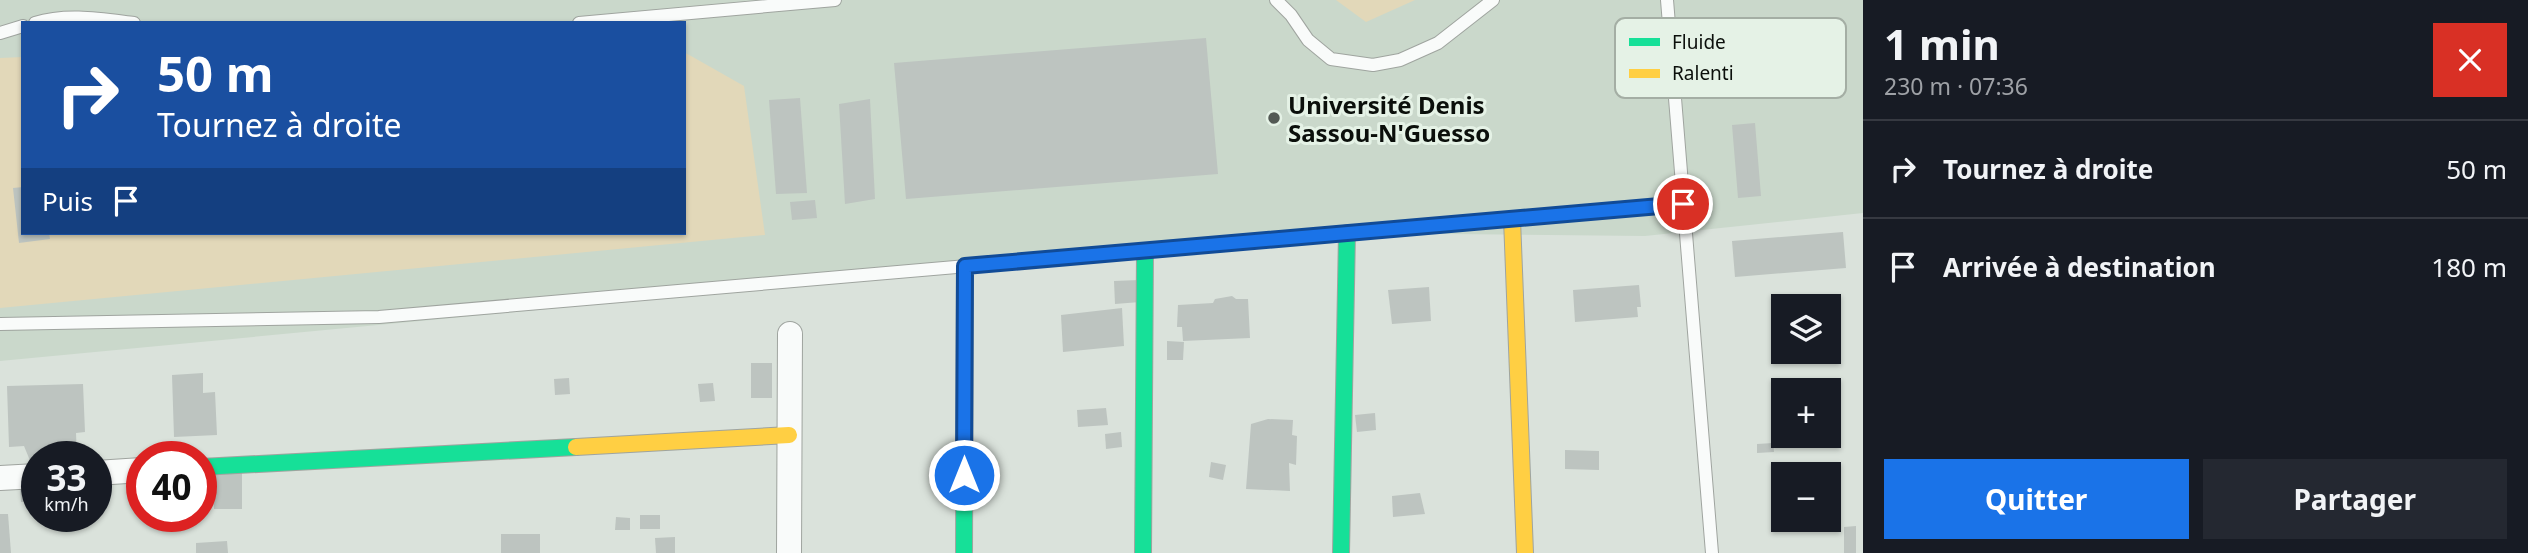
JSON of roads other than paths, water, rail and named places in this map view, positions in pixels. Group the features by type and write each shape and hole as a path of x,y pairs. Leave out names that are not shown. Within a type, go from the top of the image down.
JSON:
{"street":[{"path":"1512,219 1525,553"},
{"path":"1341,553 1347,233"},
{"path":"1143,553 1145,252"},
{"path":"964,553 965,266"},
{"path":"789,553 790,334"},
{"path":"217,466 789,435"},
{"path":"0,478 21,477"}],"lane":[{"path":"601,21 835,0"},
{"path":"1276,0 1291,15 1308,40 1331,59 1373,65 1400,60 1438,43 1493,0"},
{"path":"1667,0 1668,18"},
{"path":"40,21 82,17 117,21"},
{"path":"0,33 21,27"},
{"path":"1675,98 1712,553"},
{"path":"0,324 379,317 1683,204"}],"place":[{"name":"Université Denis Sassou-N'Guesso","path":"1274,118"}]}
